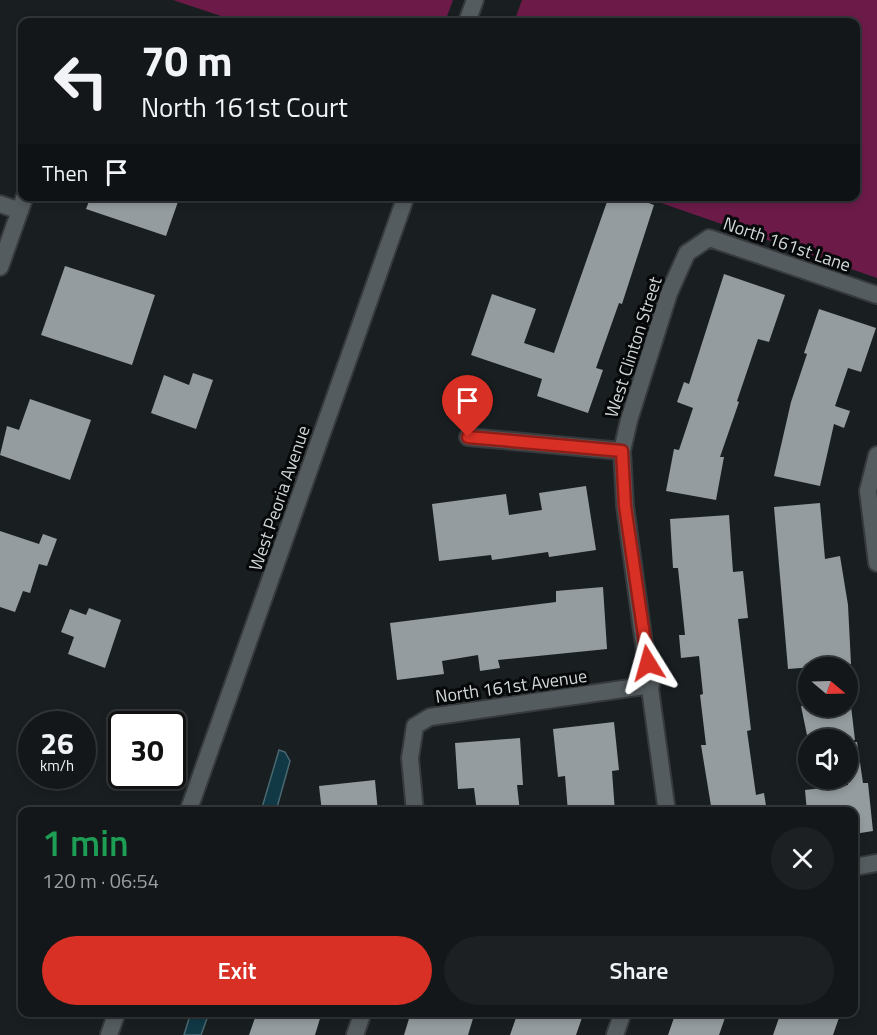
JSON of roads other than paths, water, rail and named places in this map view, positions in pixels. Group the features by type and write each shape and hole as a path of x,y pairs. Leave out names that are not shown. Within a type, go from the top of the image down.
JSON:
{"street":[{"path":"468,18 475,0"},
{"name":"West Peoria Avenue","path":"190,807 404,201"},
{"path":"0,204 22,204 0,267"},
{"name":"North 161st Lane","path":"687,253 709,238 877,295"},
{"name":"West Clinton Street","path":"666,807 625,506 622,451 629,420 669,293 687,253"},
{"path":"468,437 622,451"},
{"path":"877,455 868,490 877,563"},
{"name":"North 161st Avenue","path":"415,807 410,758 415,726 430,717 651,685"},
{"path":"858,866 877,863"},
{"path":"109,1035 115,1017"},
{"path":"355,1035 361,1017"},
{"path":"615,1035 621,1017"}],"water":[{"path":"279,750 285,752 290,761 277,807 262,807"},
{"path":"189,1017 208,1017 201,1035 184,1035"}]}
